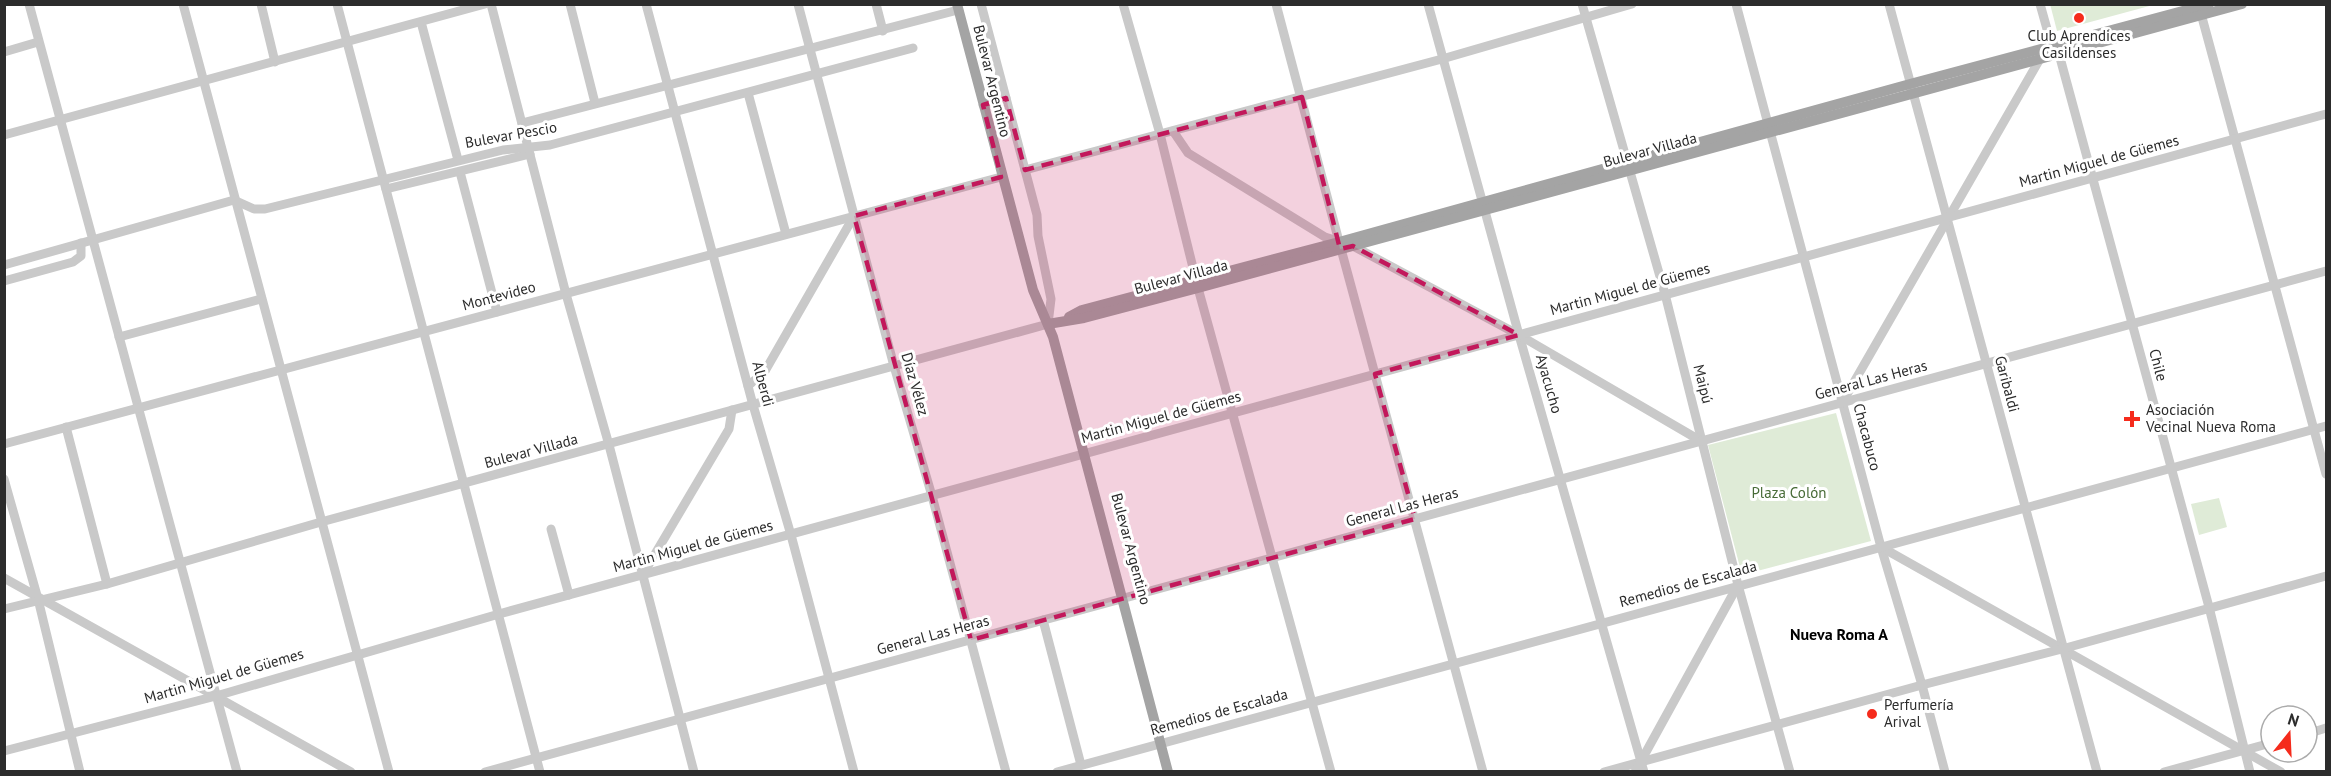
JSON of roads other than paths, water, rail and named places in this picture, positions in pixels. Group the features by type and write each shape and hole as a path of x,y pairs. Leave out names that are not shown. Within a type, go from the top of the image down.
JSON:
{"main road":[{"name":"Bulevar Villada","path":"1048,324 1064,320 1082,310 1197,284 2049,53 2203,9 2242,4"},
{"name":"Bulevar Argentino","path":"957,7 1001,177 1036,299 1053,337 1086,454 1164,742 1168,771"},
{"name":"Bulevar Villada","path":"1340,245 1353,246 1484,205"},
{"name":"Bulevar Argentino","path":"1164,742 1176,771"}],"street":[{"path":"29,4 91,241 139,407 179,564 237,771"},
{"path":"183,4 388,771"},
{"path":"261,4 275,62"},
{"path":"338,4 540,771"},
{"path":"4,135 485,4"},
{"path":"491,4 694,771"},
{"path":"570,4 595,103"},
{"name":"Alberdi","path":"646,4 854,771"},
{"name":"Díaz Vélez","path":"798,4 815,75 1006,771"},
{"path":"876,4 883,31"},
{"path":"1123,4 1160,134 1197,284 1331,771"},
{"path":"1276,4 1483,771"},
{"name":"Ayacucho","path":"1428,4 1519,335 1644,771"},
{"name":"Maipú","path":"1582,4 1665,294 1738,585 1790,771"},
{"path":"1025,170 1442,59 1632,4"},
{"name":"Chacabuco","path":"1736,4 1881,547 1945,771"},
{"name":"Garibaldi","path":"1888,4 2097,771"},
{"name":"Chile","path":"2040,4 2049,53 2092,178 2209,607 2250,771"},
{"path":"982,5 1037,215 1038,236 1052,299 1048,324"},
{"name":"Bulevar Pescio","path":"522,123 883,31 957,7"},
{"path":"2203,9 2326,474"},
{"path":"422,22 458,160"},
{"path":"4,52 38,42"},
{"name":"Bulevar Pescio","path":"234,200 254,209 265,209 503,150 529,151 913,48"},
{"path":"1842,403 1947,218 2049,53"},
{"path":"748,93 786,234"},
{"path":"983,105 1006,98"},
{"name":"Martin Miguel de Güemes","path":"4,750 216,696 499,614 2326,114"},
{"path":"1173,131 1188,153 1340,245"},
{"path":"386,189 460,172 529,151"},
{"path":"460,172 497,312"},
{"name":"Montevideo","path":"4,444 1001,177"},
{"path":"4,265 234,200"},
{"path":"748,386 765,371 854,216"},
{"path":"1020,242 1038,236"},
{"path":"4,281 73,262 81,256 81,243"},
{"path":"1353,246 1519,335 1701,441"},
{"name":"General Las Heras","path":"485,771 2326,271"},
{"path":"119,338 261,298"},
{"name":"Bulevar Villada","path":"4,609 107,584 321,522 1048,324"},
{"path":"642,576 729,429 732,410"},
{"name":"Remedios de Escalada","path":"1057,771 2326,426"},
{"path":"66,428 107,584"},
{"path":"4,478 38,599 80,771"},
{"path":"551,529 568,595"},
{"path":"1881,547 2281,771"},
{"path":"1604,771 2326,576"},
{"path":"4,578 38,599 351,771"},
{"path":"1635,771 1738,585"},
{"path":"1043,620 1081,765"},
{"path":"2164,771 2259,747"}],"place":[{"name":"Club Aprendices Casildenses","path":"2079,18"},
{"name":"Asociación Vecinal Nueva Roma","path":"2132,419"},
{"name":"Perfumería Arival","path":"1872,714"}],"district":[{"name":"Nueva Roma A","path":"1839,634"}],"park label":[{"name":"Plaza Colón","path":"1789,493"}]}
